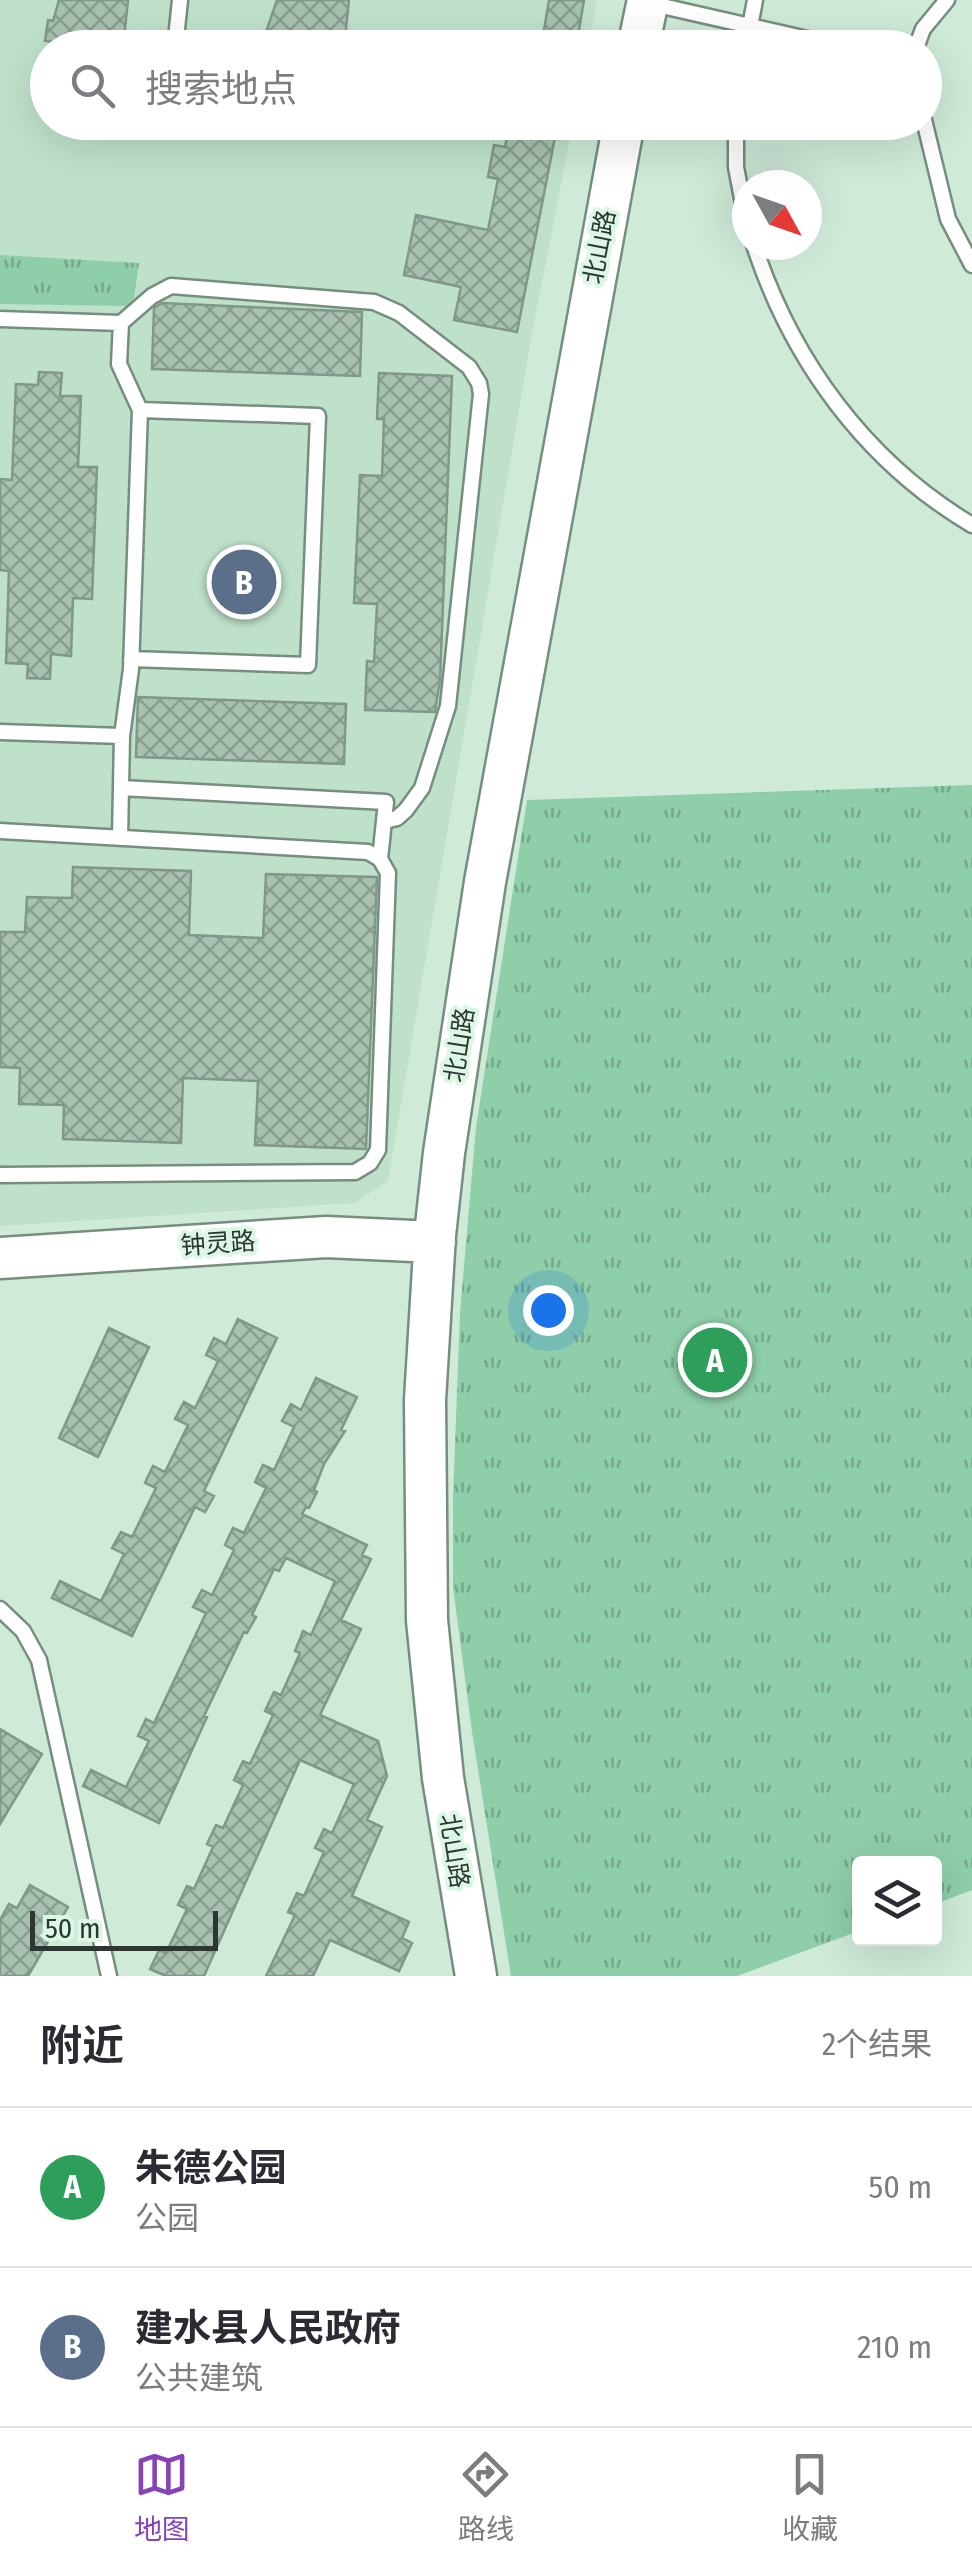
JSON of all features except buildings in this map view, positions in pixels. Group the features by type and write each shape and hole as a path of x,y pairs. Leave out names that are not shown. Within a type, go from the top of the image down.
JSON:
{"street":[{"path":"624,30 639,1"},
{"path":"638,30 639,1"},
{"name":"北山路","path":"476,1976 443,1778 427,1620 420,1150 461,878 596,140"},
{"name":"北山路","path":"451,1976 418,1782 403,1622 401,1400 423,1241 444,1153 485,882 621,140"},
{"name":"钟灵路","path":"0,1258 326,1236 423,1241"}],"lane":[{"path":"176,30 180,0"},
{"path":"749,30 755,0"},
{"path":"923,30 946,0"},
{"path":"639,1 768,30"},
{"path":"736,140 737,170"},
{"path":"929,140 948,219 972,265"},
{"path":"760,260 783,317 824,390 864,438 907,479 972,526"},
{"path":"0,319 121,322 171,286 360,299 398,314 469,367 479,382 481,394 448,706 422,788 406,810 385,821"},
{"path":"120,838 140,410 119,364 121,322"},
{"path":"131,659 308,665 318,416 140,410"},
{"path":"0,732 122,736"},
{"path":"121,788 386,802 380,859"},
{"path":"0,831 368,852 380,859 388,873 378,1150 370,1163 355,1172 0,1175"},
{"path":"0,1609 23,1631 44,1676 109,1976"}],"shaded area":[{"path":"0,0 597,0 591,30 30,30 30,140 570,140 531,339 388,1181 355,1203 0,1226"}],"green space":[{"path":"0,255 139,263 134,298 127,306 0,304"},
{"path":"972,785 972,1890 942,1901 942,1856 852,1856 852,1934 737,1976 511,1976 453,1587 453,1497 460,1313 476,1127 527,800"}],"place":[{"name":"建水县人民政府","path":"244,582"},
{"name":"朱德公园","path":"715,1360"}]}
